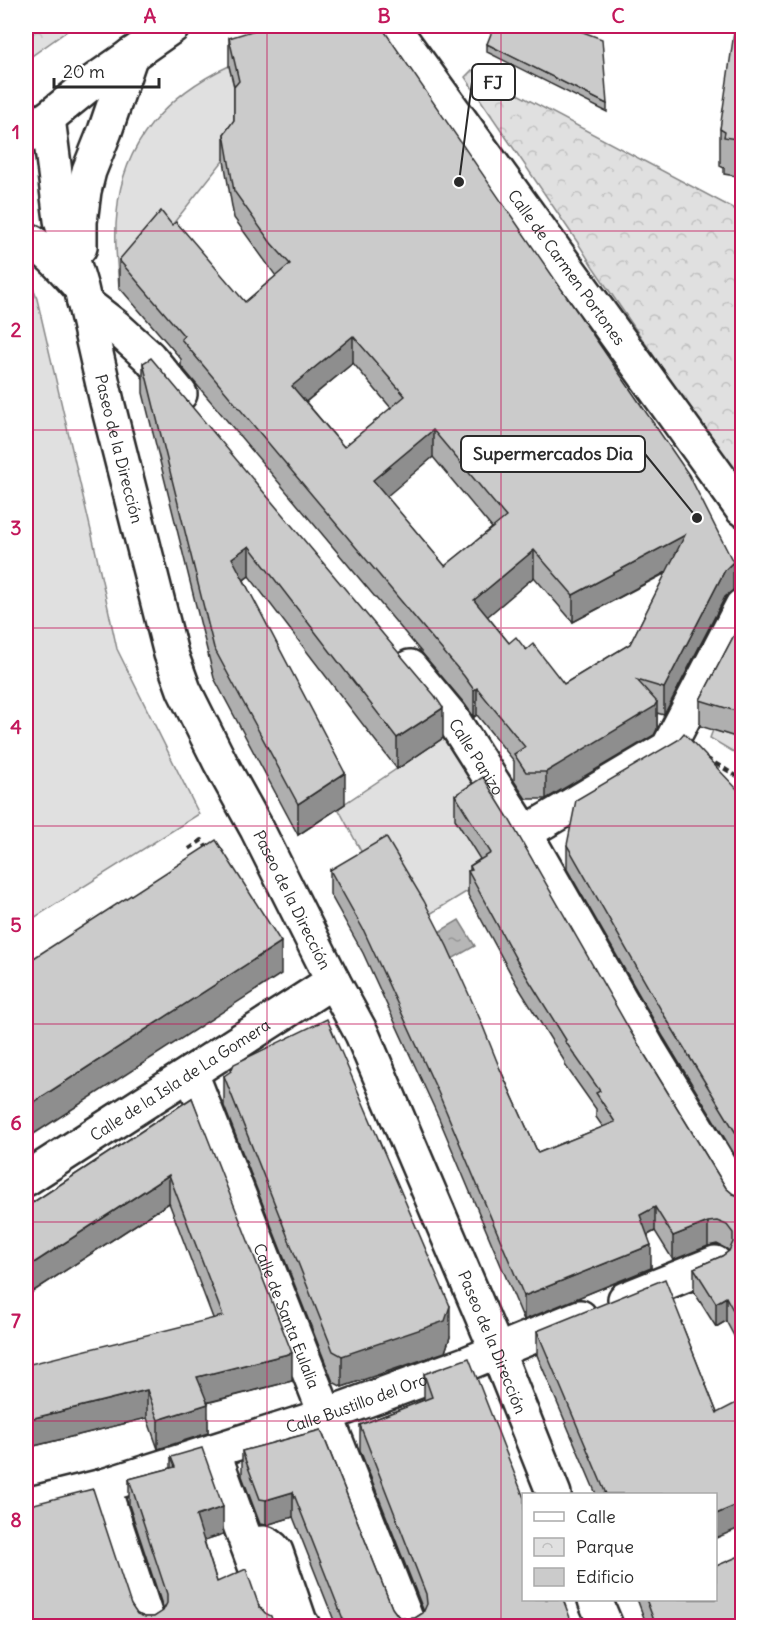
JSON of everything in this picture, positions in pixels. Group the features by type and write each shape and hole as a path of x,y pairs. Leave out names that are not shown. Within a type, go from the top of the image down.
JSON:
{"street":[{"name":"Paseo de la Dirección","path":"173,26 90,84 37,127 82,295 171,654 184,690 220,762 362,1034 497,1351 554,1493"},
{"name":"Calle de Carmen Portones","path":"392,26 742,509"},
{"name":"Paseo de la Dirección","path":"82,295 80,222 84,191 89,171 131,55"},
{"name":"Paseo de la Dirección","path":"26,239 55,259 82,295"},
{"path":"82,295 149,357 195,412"},
{"path":"107,402 116,386 149,357"},
{"path":"525,833 668,748 742,606"},
{"name":"Calle Panizo","path":"388,641 450,715 525,833 648,1048 742,1202"},
{"name":"Calle de la Isla de La Gomera","path":"26,1179 333,981"},
{"name":"Calle de Santa Eulalia","path":"191,1073 409,1626"},
{"name":"Calle Bustillo del Oro","path":"26,1505 103,1486 326,1415 497,1351 715,1263"},
{"path":"213,1450 277,1626"},
{"path":"103,1486 148,1626"},
{"path":"250,1553 258,1542 271,1545 276,1552 303,1626"},
{"path":"596,1601 606,1626"}],"path":[{"path":"679,725 700,754 742,779"},
{"path":"189,849 202,840 208,850"}],"green space":[{"path":"26,26 74,26 26,60"},
{"path":"229,66 239,108 234,114 234,147 161,239 119,287 117,213 128,164 152,124 168,106 207,77"},
{"path":"472,70 742,213 742,468 734,473 593,267 465,77"},
{"path":"26,278 31,282 37,299 117,649 199,814 26,923"},
{"path":"713,730 742,739 742,757 710,738"},
{"path":"449,734 488,798 491,877 420,920 371,870 338,808"}],"water":[{"path":"459,920 475,946 452,959 437,933"}],"building":[{"path":"268,26 381,26 689,475 733,562 725,570 664,688 637,680 657,702 654,707 546,772 526,772 514,754 525,747 477,688 474,690 181,339 184,336 119,260 161,211 172,225 176,222 245,302 290,264 271,243 234,191 224,134 234,120 234,87 239,81 229,38","holes":["353,336 405,396 344,447 292,386","433,430 506,517 445,566 373,480","685,535 630,644 564,684 533,644 526,650 516,637 509,643 474,600 534,550 573,595"]},
{"path":"494,26 567,26 602,39 607,104 487,44"},
{"path":"735,26 742,26 742,140 724,137 725,132 720,129"},
{"path":"151,358 443,708 397,738 249,546 232,558 345,773 298,804 214,648 143,363"},
{"path":"742,620 742,713 700,700"},
{"path":"684,733 742,792 742,1143 664,1015 567,845 576,800 678,740"},
{"path":"483,777 632,1034 726,1188 742,1197 742,1327 726,1297 716,1303 694,1268 729,1251 733,1242 733,1233 727,1225 717,1221 708,1222 673,1236 655,1207 640,1215 651,1245 524,1296 438,1092 363,929 330,870 386,837 424,901 447,946 538,1153 615,1122 596,1093 600,1091 565,1041 517,961 468,871 472,870 470,866 491,853 455,795"},
{"path":"216,840 281,942 26,1107 26,963"},
{"path":"327,1019 450,1306 445,1321 342,1356 333,1351 224,1076 231,1071 234,1064"},
{"path":"192,1098 292,1353 197,1377 208,1404 158,1420 147,1390 26,1420 26,1365 223,1316 169,1175 26,1268 26,1207"},
{"path":"665,1279 717,1413 742,1400 742,1503 717,1514 717,1493 606,1493 537,1331"},
{"path":"469,1358 522,1493 522,1601 564,1601 573,1626 328,1626 343,1619 293,1492 266,1500 260,1499 242,1451 321,1430 392,1608 398,1616 406,1619 415,1618 423,1613 427,1604 426,1594 360,1425 432,1397 424,1374"},
{"path":"202,1448 223,1507 196,1516 217,1582 246,1569 259,1606 271,1616 274,1626 26,1626 26,1506 93,1489 131,1605 137,1614 145,1617 154,1617 163,1611 167,1603 167,1594 129,1479 175,1467 171,1457"},
{"path":"742,1555 742,1626 656,1626 647,1601 717,1601 717,1566"}],"place":[{"name":"FJ","path":"459,182"},
{"name":"Supermercados Dia","path":"697,518"}]}
